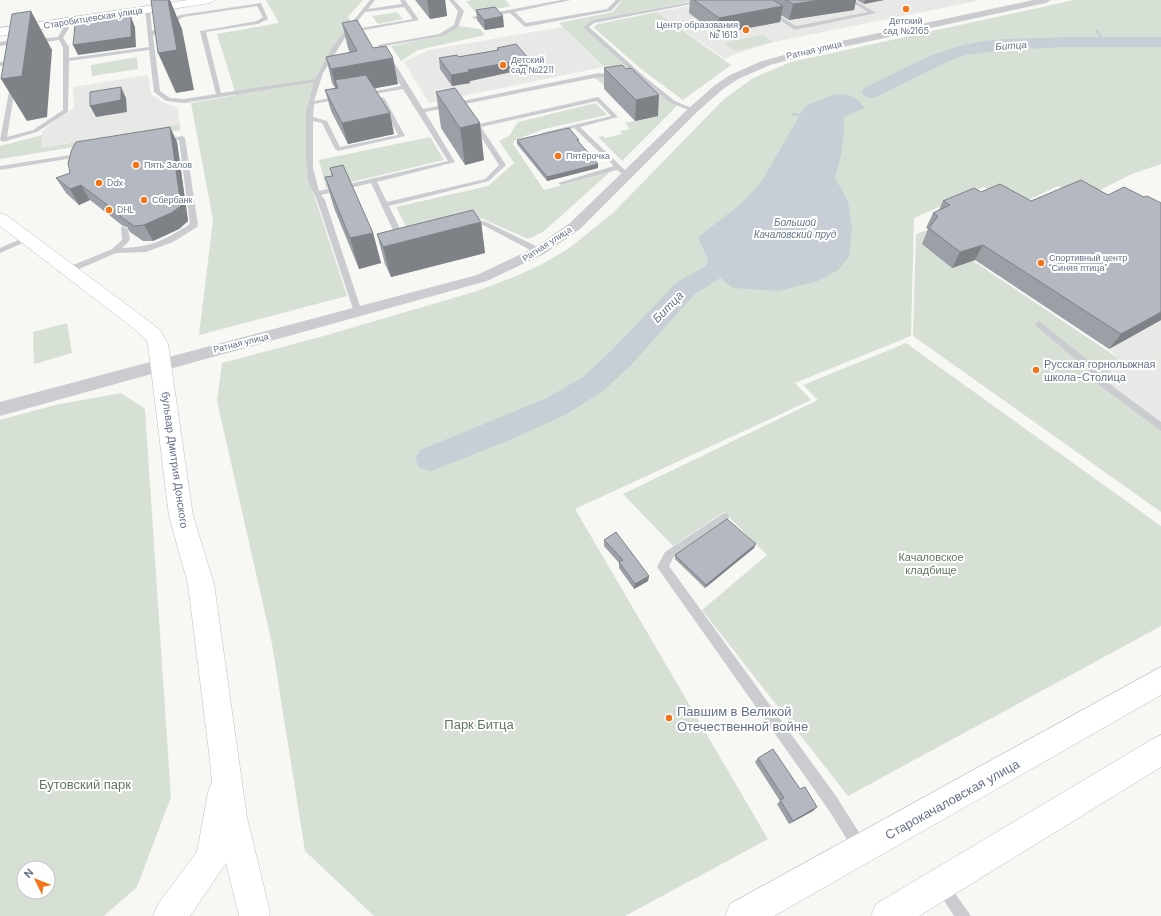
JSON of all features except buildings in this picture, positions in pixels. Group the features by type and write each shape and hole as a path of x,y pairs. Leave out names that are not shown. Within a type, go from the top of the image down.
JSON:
{"street":[{"name":"Старобитцевская улица","path":"0,32 210,0"},
{"name":"Ратная улица","path":"0,408 482,278 539,251 575,226 623,171 719,87 734,77 779,58 901,30 1046,0"},
{"name":"бульвар Дмитрия Донского","path":"0,218 28,238 153,336 158,344 162,364 181,516 201,584 226,775"},
{"name":"Старокачаловская улица","path":"742,916 1161,680"},
{"path":"888,916 1161,750"},
{"path":"226,775 234,825 253,915"},
{"path":"170,916 212,858 226,775"}],"lane":[{"path":"358,312 322,200 317,194 309,171 310,118 311,103 317,80 344,33 373,0"},
{"path":"317,194 452,162 381,46 441,35 456,26 461,11 451,0"},
{"path":"474,17 569,0"},
{"path":"511,11 525,25 609,10 619,0"},
{"path":"693,110 673,102 644,79 586,27 592,22 710,0"},
{"path":"751,0 795,28 873,13 850,0"},
{"path":"344,33 416,20 404,3 363,11"},
{"path":"150,35 182,16 259,4 266,18 258,22 203,31 219,96"},
{"path":"147,10 157,92 168,100 184,101 317,80"},
{"path":"60,38 66,28 65,22"},
{"path":"0,44 30,39 46,40 60,38"},
{"path":"0,64 17,61 2,141 35,131 66,111 66,47 60,38"},
{"path":"66,60 152,48"},
{"path":"421,111 599,75 644,79"},
{"path":"359,95 405,86"},
{"path":"311,103 352,96"},
{"path":"494,96 501,105"},
{"path":"310,118 325,122 338,150 402,136 382,99"},
{"path":"384,206 487,180 503,165 477,126 510,116 598,99 615,117 544,133"},
{"path":"576,126 623,171"},
{"path":"69,270 115,251 143,250 170,240 194,225 182,138 159,142"},
{"path":"0,168 91,153"},
{"path":"561,183 623,171"},
{"path":"372,180 403,244 410,242"},
{"path":"462,229 484,223 539,251"},
{"path":"115,251 126,240 124,230"},
{"path":"0,251 28,238"},
{"path":"1039,324 1091,368 1097,379 1161,427"},
{"path":"724,516 669,555 663,567 831,802 861,849"},
{"path":"940,884 963,916"}],"shaded area":[{"path":"720,0 977,1 773,42 725,59 657,12"},
{"name":"Детский сад №2211","path":"563,27 603,67 429,103 404,62 428,50"},
{"path":"148,75 151,94 163,102 178,108 180,124 40,148 43,130 74,108 73,87"},
{"path":"1161,320 1161,422 1105,381 1118,358 1109,349"}],"green space":[{"path":"266,0 363,0 348,17 351,21 318,73 309,101 307,173 347,296 199,335 213,220 191,103 236,95 217,34 279,23"},
{"path":"505,0 511,6 476,13 466,1"},
{"path":"622,0 698,0 593,20 583,26 629,69 606,69 559,23 613,12"},
{"name":"Парк Битца","path":"1074,0 1161,0 1161,164 1132,174 1082,199 1058,186 1015,206 984,187 914,218 911,336 795,383 811,400 575,509 768,839 625,916 374,916 305,851 272,644 217,401 222,363 324,336 477,291 514,277 542,264 568,249 613,213 724,99 753,78 791,62"},
{"path":"397,12 403,19 378,24 372,16"},
{"path":"657,12 731,65 683,100 641,69 593,27 598,24"},
{"path":"459,26 480,29 485,35 418,50 401,61 391,46 441,36"},
{"path":"763,35 773,42 735,51 724,43"},
{"path":"137,57 138,69 92,76 91,65"},
{"path":"600,76 643,80 677,106 622,161 598,137 603,136 605,138 622,134 620,131 630,129 625,123 657,116 607,88 594,77"},
{"path":"596,103 607,115 544,129 515,140 513,144 544,190 610,172 543,232 528,239 483,219 477,218 411,236 396,207 488,186 514,163 499,141 509,136 518,122"},
{"path":"180,124 180,130 0,159 0,146 42,135 41,148"},
{"path":"430,137 444,160 326,188 319,160"},
{"name":"Русская горнолыжная школа-Столица","path":"927,230 1118,358 1105,381 1161,422 1161,512 913,336 916,234"},
{"path":"67,323 72,353 34,364 33,332"},
{"name":"Качаловское кладбище","path":"906,343 1161,526 1161,626 848,796 702,610 767,555 724,512 673,546 623,494 818,400 803,385"},
{"name":"Бутовский парк","path":"121,393 145,409 171,797 137,887 104,916 0,916 0,420 55,405"}],"water":[{"name":"Большой Качаловский пруд","path":"836,94 852,97 859,101 865,108 844,117 842,148 835,178 848,201 852,227 849,257 838,270 818,281 778,291 733,288 713,272 698,237 741,204 762,181 805,106"}],"waterway":[{"path":"1097,31 1104,42"},
{"name":"Битца","path":"871,92 945,56 964,50 1005,45 1064,42 1161,42"},
{"path":"793,114 799,115"},
{"name":"Битца","path":"431,459 501,431 555,407 593,384 621,358 686,288 713,272 739,240"}],"place":[{"name":"Детский сад №2165","path":"906,9"},
{"name":"Центр образования № 1613","path":"746,30"},
{"name":"Детский сад №2211","path":"503,65"},
{"name":"Пятёрочка","path":"558,156"},
{"name":"Пять Залов","path":"136,165"},
{"name":"Ddx","path":"99,183"},
{"name":"Сбербанк","path":"144,200"},
{"name":"DHL","path":"109,210"},
{"name":"Спортивный центр \"Синяя птица\"","path":"1041,263"},
{"name":"Русская горнолыжная школа-Столица","path":"1036,370"},
{"name":"Павшим в Великой Отечественной войне","path":"669,718"}]}
